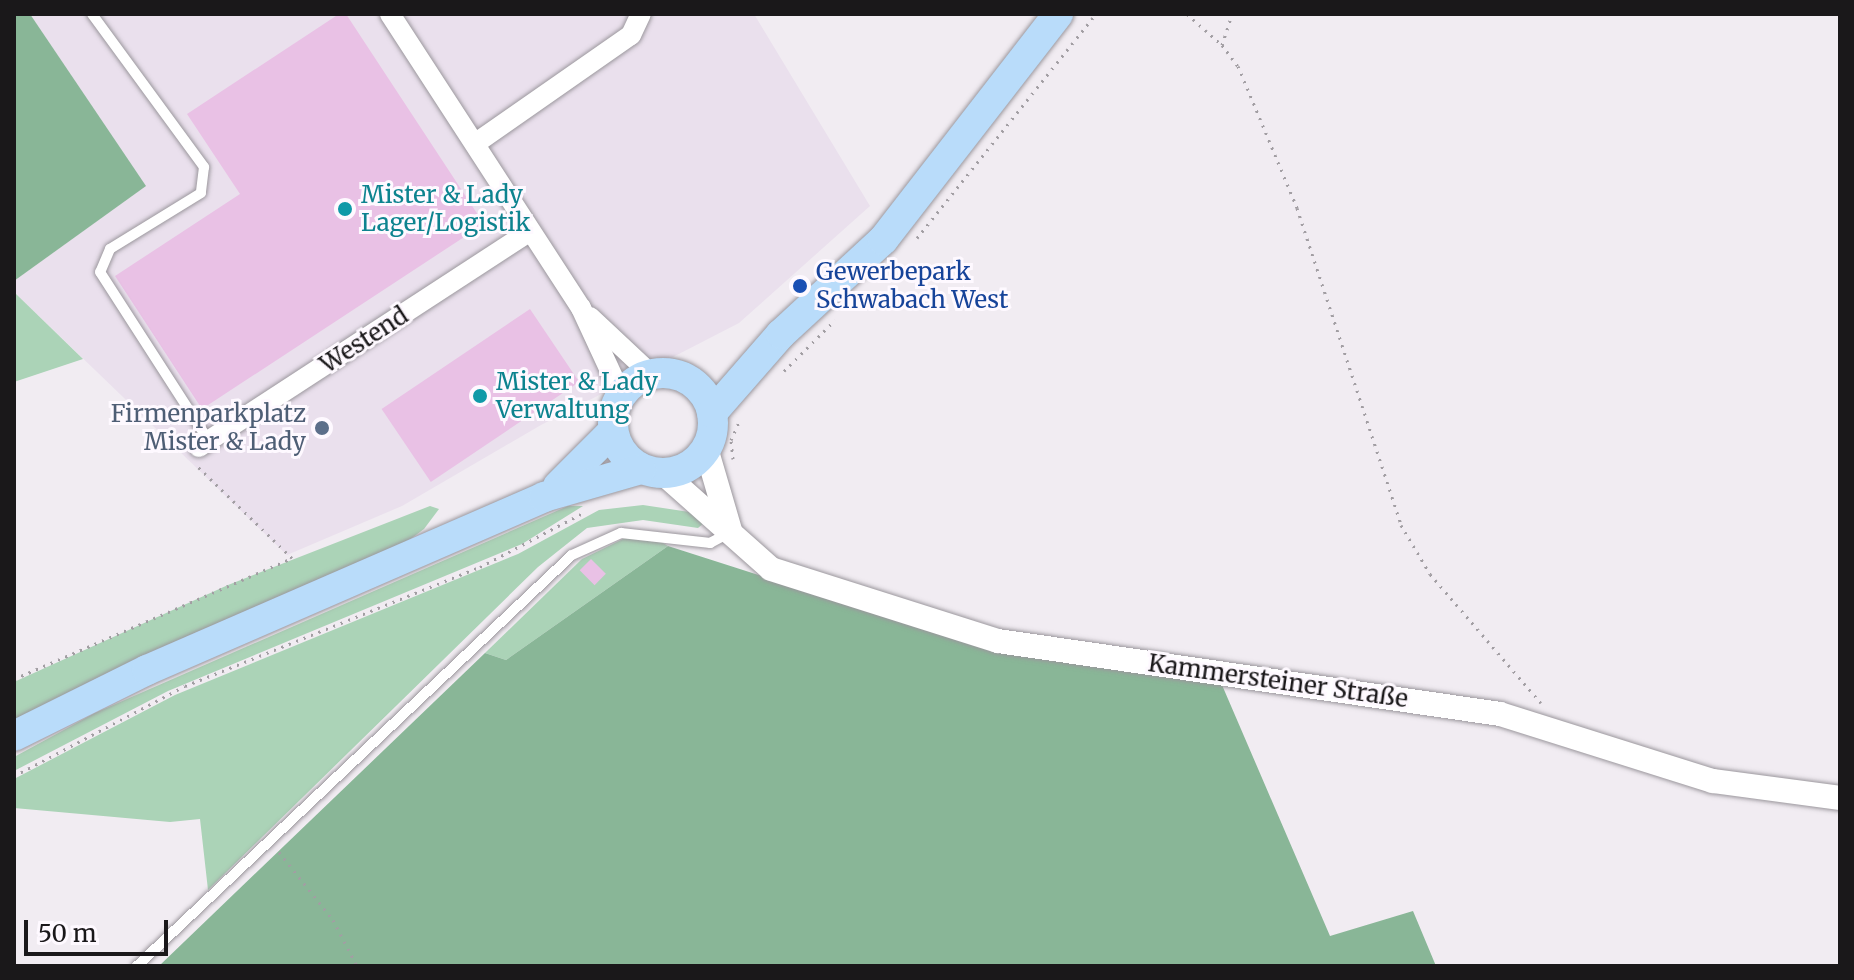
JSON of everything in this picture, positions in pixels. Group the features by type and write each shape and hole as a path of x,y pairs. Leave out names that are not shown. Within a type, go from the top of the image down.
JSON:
{"main road":[{"path":"14,736 147,670 544,497 652,471 688,466 706,448 712,413 781,334 883,240 1058,14"},
{"path":"652,471 618,447 613,431 621,394 651,374 689,380 736,363 781,334"},
{"path":"689,380 712,413"},
{"path":"544,497 613,431"}],"street":[{"path":"390,14 581,308 621,394"},
{"path":"476,143 631,35 641,14"},
{"name":"Westend","path":"204,444 529,232"},
{"path":"581,308 651,374"},
{"path":"706,448 731,532"},
{"name":"Kammersteiner Straße","path":"652,471 731,532 771,569 998,641 1380,694 1500,714 1713,781 1840,798"}],"lane":[{"path":"92,14 204,167 201,193 110,249 100,272 204,444"},
{"path":"137,966 572,555 621,533 710,543 731,532"}],"path":[{"path":"1187,14 1222,45 1238,66 1297,208 1401,525 1430,574 1520,684 1561,719 1561,734"},
{"path":"1222,45 1232,14"},
{"path":"14,679 292,558 186,455 204,444"},
{"path":"269,840 333,920 357,966"}],"shaded area":[{"path":"30,14 754,14 870,206 739,323 541,425 402,506 287,555 14,292 14,281 145,186"}],"green space":[{"path":"14,14 30,14 146,186 14,281"},
{"path":"14,292 83,359 14,382"},
{"path":"643,505 696,513 704,523 698,528 643,520 587,528 538,567 208,890 200,819 170,822 14,808 14,779 175,695 518,554 599,510"},
{"path":"430,506 439,509 424,529 393,552 14,720 14,682 228,585"},
{"path":"568,506 583,506 522,544 168,691 14,771 14,757 95,713"},
{"path":"625,538 655,538 668,546 506,660 485,653 582,559"},
{"path":"668,546 939,633 1222,685 1330,936 1413,911 1436,966 159,966 485,653 506,660"}],"building":[{"name":"Mister & Lady Lager/Logistik","path":"339,14 346,14 484,224 202,409 115,276 240,194 187,114"},
{"name":"Mister & Lady Verwaltung","path":"530,309 579,382 431,482 382,409"},
{"path":"591,559 606,574 595,585 580,570"}],"place":[{"name":"Mister & Lady Lager/Logistik","path":"345,209"},
{"name":"Gewerbepark Schwabach West","path":"800,286"},
{"name":"Mister & Lady Verwaltung","path":"480,396"},
{"name":"Firmenparkplatz Mister & Lady","path":"322,428"}]}
